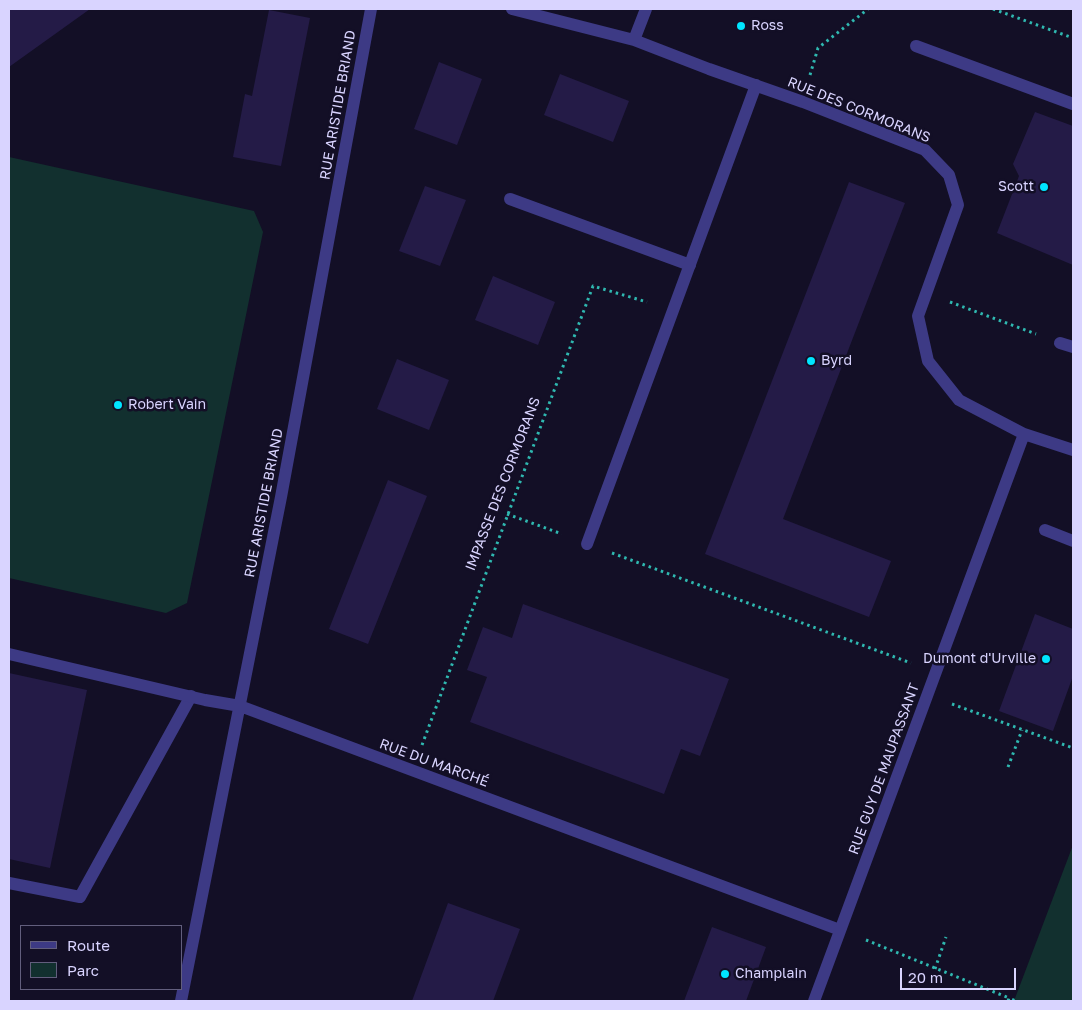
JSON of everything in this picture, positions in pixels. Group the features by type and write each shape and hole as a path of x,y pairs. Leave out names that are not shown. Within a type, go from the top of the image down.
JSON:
{"street":[{"name":"RUE ARISTIDE BRIAND","path":"181,1001 281,497 371,9"},
{"name":"RUE DES CORMORANS","path":"512,9 634,40 803,102 925,150 949,174 958,205 918,316 928,361 959,400 1024,434 1073,450"},
{"path":"634,40 646,9"},
{"path":"916,46 1073,104"},
{"path":"588,544 756,85"},
{"path":"510,200 690,265"},
{"path":"1060,343 1073,347"},
{"name":"RUE GUY DE MAUPASSANT","path":"814,1001 1024,434"},
{"path":"1045,530 1073,541"},
{"name":"RUE DU MARCHÉ","path":"9,654 240,706 840,930"},
{"path":"9,883 80,897 191,696"}],"path":[{"path":"803,102 818,48 868,9"},
{"path":"993,9 1073,38"},
{"name":"IMPASSE DES CORMORANS","path":"414,772 428,727 593,286 674,310"},
{"path":"926,293 1060,343"},
{"path":"508,514 936,672"},
{"path":"927,695 1073,748"},
{"path":"1008,767 1022,730"},
{"path":"840,930 1008,1000 1016,1001"},
{"path":"935,969 946,937"}],"green space":[{"name":"Robert Vain","path":"9,157 254,211 263,232 187,603 166,613 9,578"},
{"path":"1073,845 1073,1001 1014,1001"}],"building":[{"path":"9,9 90,9 9,67"},
{"path":"269,10 310,18 281,166 233,157 245,94 252,96"},
{"path":"439,62 482,79 457,145 414,129"},
{"path":"560,74 629,101 613,142 544,115"},
{"name":"Scott","path":"1035,112 1073,126 1073,265 997,233 1019,176 1013,164"},
{"name":"Byrd","path":"849,182 905,203 783,519 891,561 869,617 705,554"},
{"path":"425,186 466,200 440,266 399,251"},
{"path":"493,276 555,302 538,345 475,320"},
{"path":"397,359 449,380 429,430 377,409"},
{"path":"388,480 427,496 368,644 329,629"},
{"path":"523,604 729,679 700,756 681,749 664,794 470,722 487,677 467,670 483,627 512,638"},
{"name":"Dumont d'Urville","path":"1035,614 1073,629 1073,676 1053,731 999,711"},
{"path":"9,673 87,690 50,868 9,859"},
{"path":"448,903 520,929 493,1001 412,1001"},
{"name":"Champlain","path":"712,927 766,947 746,1001 684,1001"}],"place":[{"name":"Ross","path":"741,26"},
{"name":"Scott","path":"1044,187"},
{"name":"Byrd","path":"811,361"},
{"name":"Robert Vain","path":"118,405"},
{"name":"Dumont d'Urville","path":"1046,659"},
{"name":"Champlain","path":"725,974"}]}
